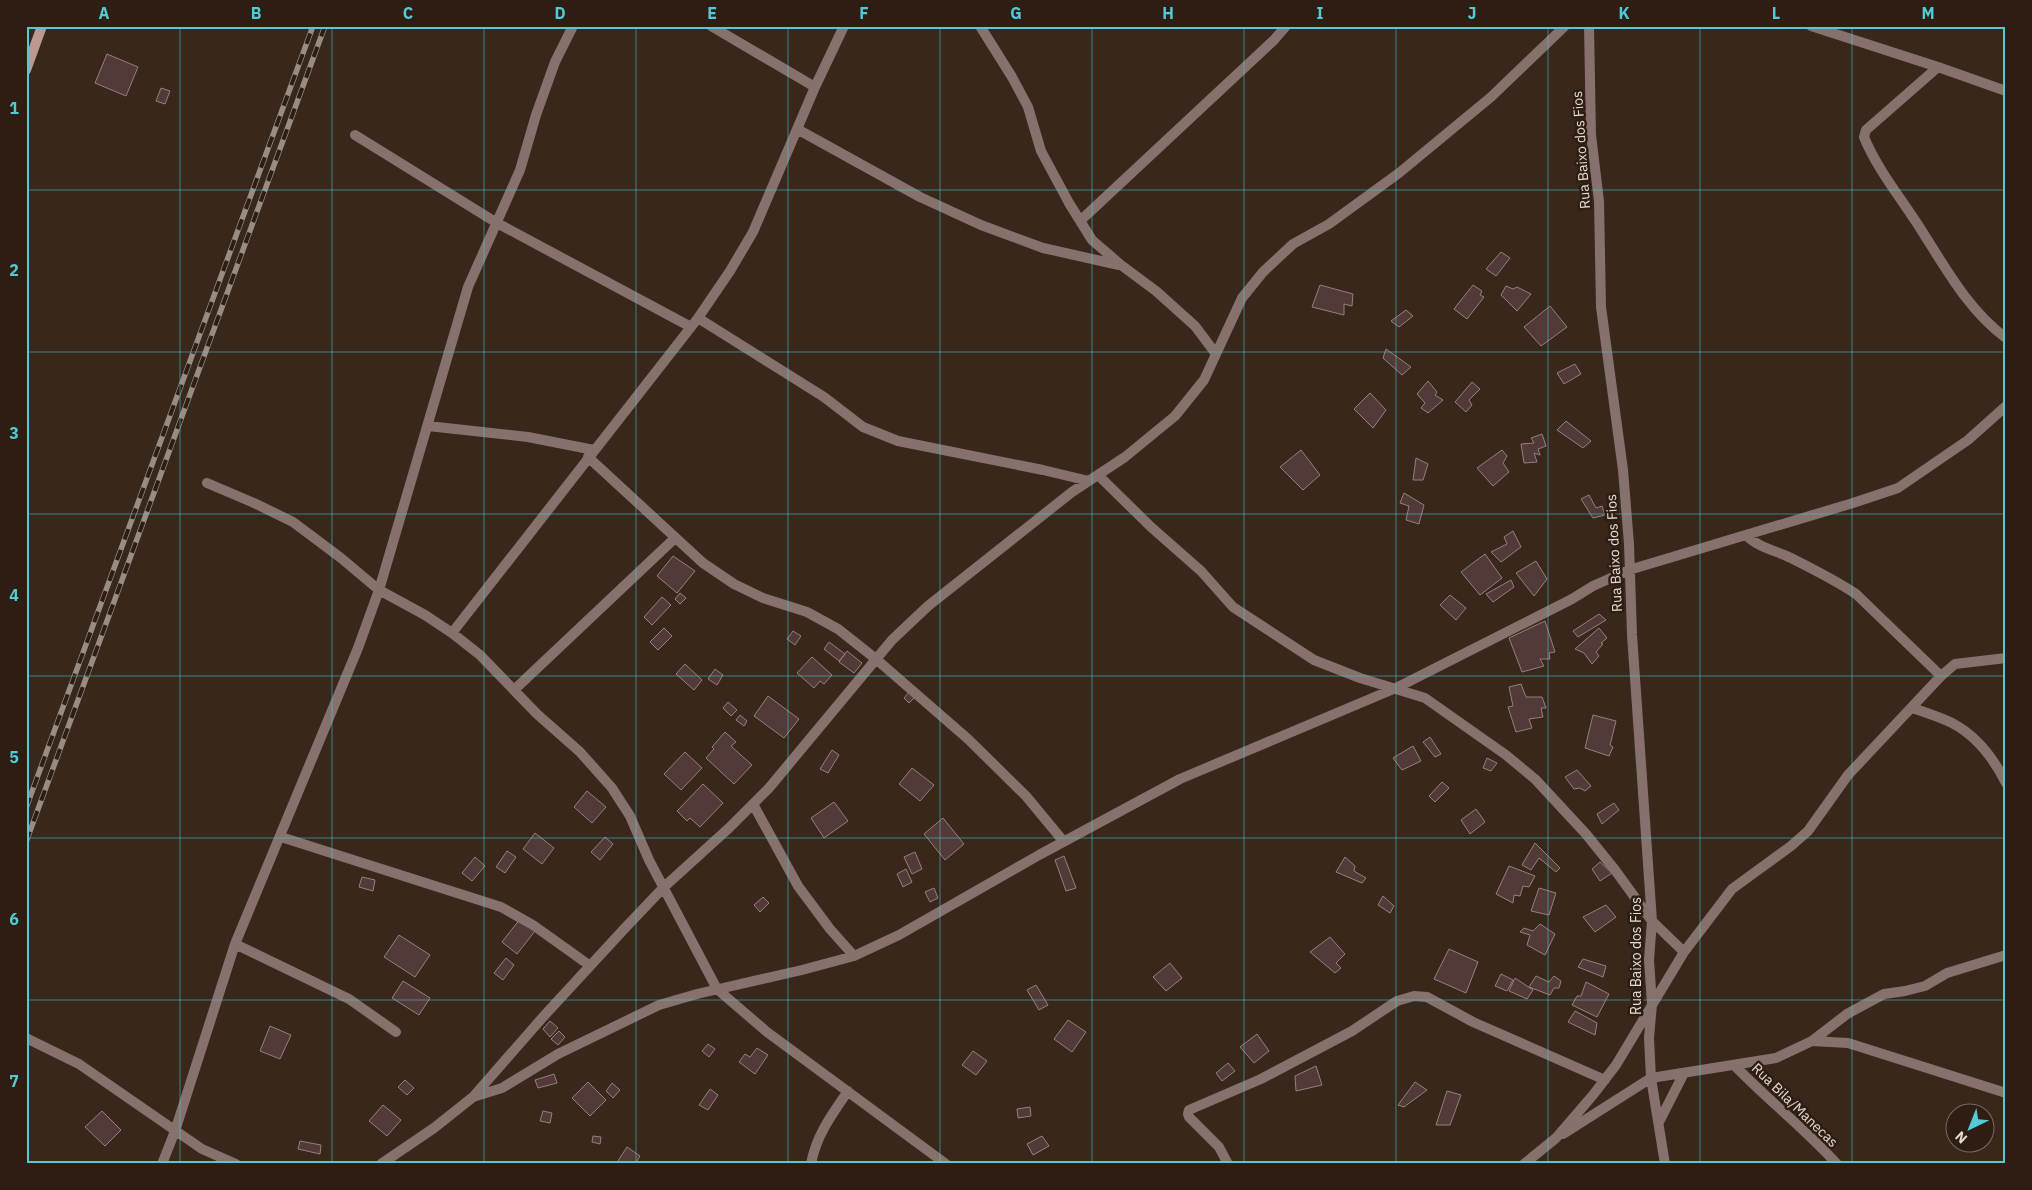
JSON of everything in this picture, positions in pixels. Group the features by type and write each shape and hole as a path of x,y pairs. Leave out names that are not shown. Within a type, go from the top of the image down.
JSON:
{"street":[{"path":"26,70 42,26"},
{"path":"162,1164 175,1131 235,944 358,648 379,590 468,288 520,170 536,115 555,62 573,26"},
{"path":"711,26 815,86"},
{"path":"452,633 698,318 730,271 753,232 815,86 844,26"},
{"path":"980,26 1028,108 1041,151 1092,240 1156,291 1195,326 1216,354"},
{"path":"1080,221 1274,40 1286,26"},
{"path":"381,1164 434,1128 473,1097 589,965 664,888 769,788 892,640 928,606 1093,478 1125,457 1175,416 1204,380 1242,298 1263,272 1294,244 1329,224 1406,166 1491,97 1565,26"},
{"name":"Rua Baixo dos Fios","path":"1589,26 1591,135 1599,201 1602,307 1623,470 1630,570 1633,654 1652,921 1649,960 1652,1004 1649,1038 1651,1078 1660,1122"},
{"path":"1811,26 2006,91"},
{"path":"1938,67 1866,130 1864,137 1891,185 1969,303 1988,325 2006,338"},
{"path":"797,130 920,197 981,225 1043,248 1121,265"},
{"path":"355,135 497,223 691,327"},
{"path":"698,318 802,383 863,427 898,441 1093,478 1200,571 1233,607 1314,660 1360,678 1425,698 1459,720 1506,755 1535,779 1598,848 1652,921 1684,952"},
{"path":"473,1097 502,1088 558,1054 659,1005 854,956 899,935 1180,779 1396,688 1563,604 1593,586 1630,570 1898,488 1968,440 2006,406"},
{"path":"428,426 528,437 591,454 675,538 704,563 734,584 764,598 807,612 838,629 876,659 968,739 1026,796 1064,842"},
{"path":"207,483 293,522 341,558 379,590 425,615 480,655 580,752 612,788 630,816 649,860 717,989 767,1032 946,1164"},
{"path":"1746,535 1751,541 1793,559 1856,594 1941,676"},
{"path":"514,690 675,538"},
{"path":"1556,1138 1604,1080 1684,952 1732,889 1776,858 1808,832 1848,775 1913,708 1941,676 1955,664 2006,658"},
{"path":"1913,708 1952,723 1965,731 1996,764 2006,783"},
{"path":"753,804 798,886 830,929 854,956"},
{"path":"280,837 501,907 533,925 589,965"},
{"path":"235,944 349,999 396,1032"},
{"path":"1524,1164 1556,1138 1651,1078 1776,1058 1812,1040 1848,1014 1884,994 1925,986 1947,973 2006,955"},
{"path":"1228,1164 1219,1147 1189,1117 1189,1110 1262,1079 1352,1031 1392,1004 1405,998 1414,996 1427,997 1473,1022 1604,1080"},
{"path":"26,1038 79,1064 202,1149 236,1164"},
{"path":"1812,1040 1848,1043 2006,1093"},
{"name":"Rua Bila/Manecas","path":"1735,1066 1837,1164"},
{"path":"1665,1164 1660,1122 1668,1101 1684,1073"},
{"path":"811,1164 814,1147 820,1132 848,1091"}],"building":[{"path":"107,54 138,67 126,96 95,83"},
{"path":"161,88 170,91 165,104 156,101"},
{"path":"1501,252 1510,258 1496,276 1486,269"},
{"path":"1320,285 1353,294 1352,306 1344,304 1344,315 1312,307"},
{"path":"1473,285 1482,291 1480,295 1484,297 1467,319 1454,309"},
{"path":"1506,286 1513,289 1517,287 1531,294 1517,311 1501,295"},
{"path":"1550,306 1567,327 1541,346 1524,327"},
{"path":"1406,310 1413,316 1399,327 1391,321"},
{"path":"1386,349 1411,367 1402,375 1383,358"},
{"path":"1575,364 1581,374 1564,384 1557,373"},
{"path":"1428,381 1437,392 1435,395 1443,400 1428,413 1421,408 1425,403 1417,394"},
{"path":"1472,382 1480,389 1469,400 1472,405 1466,412 1455,402"},
{"path":"1370,393 1386,410 1373,428 1354,409"},
{"path":"1566,421 1591,441 1583,448 1557,430"},
{"path":"1542,434 1546,446 1538,449 1540,455 1534,453 1537,462 1524,463 1521,444 1534,443 1531,438"},
{"path":"1301,450 1320,475 1303,490 1280,467"},
{"path":"1502,450 1507,456 1503,463 1509,472 1493,486 1477,468"},
{"path":"1416,458 1428,464 1423,480 1413,480"},
{"path":"1404,493 1424,505 1419,524 1406,520 1409,506 1400,503"},
{"path":"1589,495 1596,508 1602,506 1605,515 1593,518 1581,499"},
{"path":"1513,531 1521,547 1501,562 1491,552 1507,544 1504,537"},
{"path":"1485,554 1502,578 1480,595 1461,572"},
{"path":"673,556 695,571 677,593 657,576"},
{"path":"1536,561 1547,579 1534,596 1516,573"},
{"path":"1511,580 1514,587 1493,602 1486,594"},
{"path":"680,593 686,598 680,604 675,599"},
{"path":"1450,595 1466,608 1456,620 1440,605"},
{"path":"662,597 671,605 652,625 644,617"},
{"path":"1599,614 1606,620 1578,637 1573,631"},
{"path":"1545,621 1555,652 1549,653 1550,659 1540,659 1544,666 1522,672 1509,638"},
{"path":"664,628 672,636 658,650 650,642"},
{"path":"1599,628 1607,638 1601,643 1603,644 1596,652 1599,656 1592,664 1584,653 1575,649"},
{"path":"793,631 801,636 795,645 787,639"},
{"path":"829,642 845,654 839,661 824,649"},
{"path":"847,651 862,663 854,673 839,662"},
{"path":"812,657 832,675 824,684 820,681 814,688 797,673"},
{"path":"685,664 702,680 694,690 676,674"},
{"path":"715,669 723,675 717,685 708,679"},
{"path":"1521,684 1526,697 1542,697 1546,708 1541,708 1543,717 1529,719 1532,728 1516,732 1508,707 1513,706 1509,687"},
{"path":"910,691 916,696 909,703 904,698"},
{"path":"768,696 799,719 784,738 754,716"},
{"path":"728,702 737,710 731,716 723,708"},
{"path":"740,715 747,721 744,726 736,720"},
{"path":"1593,715 1616,721 1610,745 1613,747 1609,756 1585,748"},
{"path":"725,732 736,742 731,746 752,765 734,784 706,758 714,749 712,747"},
{"path":"1430,737 1441,754 1435,757 1423,742"},
{"path":"1413,746 1421,761 1402,770 1393,758"},
{"path":"832,750 839,755 828,773 820,769"},
{"path":"685,752 702,768 681,790 664,774"},
{"path":"1487,758 1497,763 1491,771 1483,768"},
{"path":"912,768 934,785 920,801 899,784"},
{"path":"1577,770 1591,786 1585,791 1580,788 1574,789 1565,777"},
{"path":"1442,782 1449,788 1435,802 1429,796"},
{"path":"703,784 723,803 700,827 690,818 687,821 677,811"},
{"path":"587,791 606,807 592,823 574,807"},
{"path":"834,802 848,821 824,838 811,818"},
{"path":"1614,803 1619,810 1602,824 1597,814"},
{"path":"1476,809 1485,822 1470,834 1461,820"},
{"path":"943,818 964,844 945,860 924,834"},
{"path":"535,833 554,848 542,864 523,849"},
{"path":"605,837 613,844 600,860 591,852"},
{"path":"1535,843 1560,868 1556,872 1539,858 1531,870 1522,865"},
{"path":"507,851 516,857 505,873 496,867"},
{"path":"915,852 922,869 912,874 904,857"},
{"path":"1064,856 1076,888 1066,891 1055,860"},
{"path":"475,857 485,866 472,881 462,873"},
{"path":"1345,857 1355,866 1354,871 1366,878 1362,883 1336,872"},
{"path":"1600,862 1612,873 1600,881 1592,869"},
{"path":"1509,866 1535,876 1529,887 1523,886 1520,896 1514,895 1513,903 1496,894"},
{"path":"906,869 912,882 903,887 897,874"},
{"path":"362,877 375,880 373,891 359,887"},
{"path":"934,888 938,898 930,902 925,892"},
{"path":"1539,888 1556,893 1549,915 1531,911"},
{"path":"1383,896 1394,906 1390,913 1378,905"},
{"path":"763,897 769,903 760,912 754,905"},
{"path":"1606,905 1616,917 1595,932 1583,917"},
{"path":"520,919 535,931 517,954 502,942"},
{"path":"1540,924 1555,934 1545,955 1527,945 1530,935 1520,932 1524,928 1533,931"},
{"path":"399,935 430,955 415,977 384,957"},
{"path":"1330,937 1345,954 1336,963 1341,968 1335,973 1310,952"},
{"path":"1449,949 1478,962 1466,993 1434,979"},
{"path":"506,958 514,965 503,980 494,973"},
{"path":"1583,959 1606,966 1603,977 1578,967"},
{"path":"1170,963 1182,978 1166,991 1153,977"},
{"path":"1501,974 1513,980 1507,991 1495,986"},
{"path":"1536,976 1549,982 1554,976 1561,981 1559,988 1554,988 1550,995 1529,987"},
{"path":"1515,978 1533,990 1527,999 1509,991"},
{"path":"403,981 430,998 419,1015 392,998"},
{"path":"1586,982 1609,994 1597,1017 1572,1005 1577,996 1581,996"},
{"path":"1036,985 1048,1005 1039,1010 1027,990"},
{"path":"1575,1011 1597,1023 1595,1035 1568,1022"},
{"path":"1068,1020 1086,1032 1072,1052 1054,1039"},
{"path":"550,1021 558,1028 550,1037 543,1029"},
{"path":"270,1026 291,1035 280,1059 260,1051"},
{"path":"559,1031 565,1037 558,1045 551,1039"},
{"path":"1257,1034 1269,1051 1254,1063 1240,1047"},
{"path":"708,1044 715,1049 709,1057 702,1051"},
{"path":"757,1048 768,1055 755,1074 739,1062 745,1054 750,1057"},
{"path":"973,1051 987,1061 976,1075 962,1065"},
{"path":"1228,1063 1235,1071 1222,1081 1216,1073"},
{"path":"1316,1066 1322,1085 1296,1091 1295,1076"},
{"path":"554,1074 557,1083 538,1088 535,1080"},
{"path":"405,1080 414,1088 407,1095 398,1087"},
{"path":"588,1082 606,1100 590,1116 572,1098"},
{"path":"1415,1082 1427,1090 1404,1107 1398,1105"},
{"path":"612,1083 620,1090 613,1098 606,1091"},
{"path":"710,1089 718,1095 708,1110 699,1105"},
{"path":"1447,1091 1461,1095 1450,1125 1436,1125"},
{"path":"383,1105 401,1120 387,1136 369,1121"},
{"path":"1030,1107 1031,1116 1018,1118 1017,1109"},
{"path":"102,1111 121,1130 105,1146 85,1127"},
{"path":"543,1111 552,1113 550,1123 540,1121"},
{"path":"593,1136 601,1137 600,1144 592,1142"},
{"path":"1042,1136 1049,1146 1033,1155 1027,1144"},
{"path":"300,1141 321,1145 320,1154 298,1149"},
{"path":"627,1147 640,1156 635,1164 616,1164"}],"railway":[{"path":"26,808 313,26"},
{"path":"26,842 325,26"}]}
